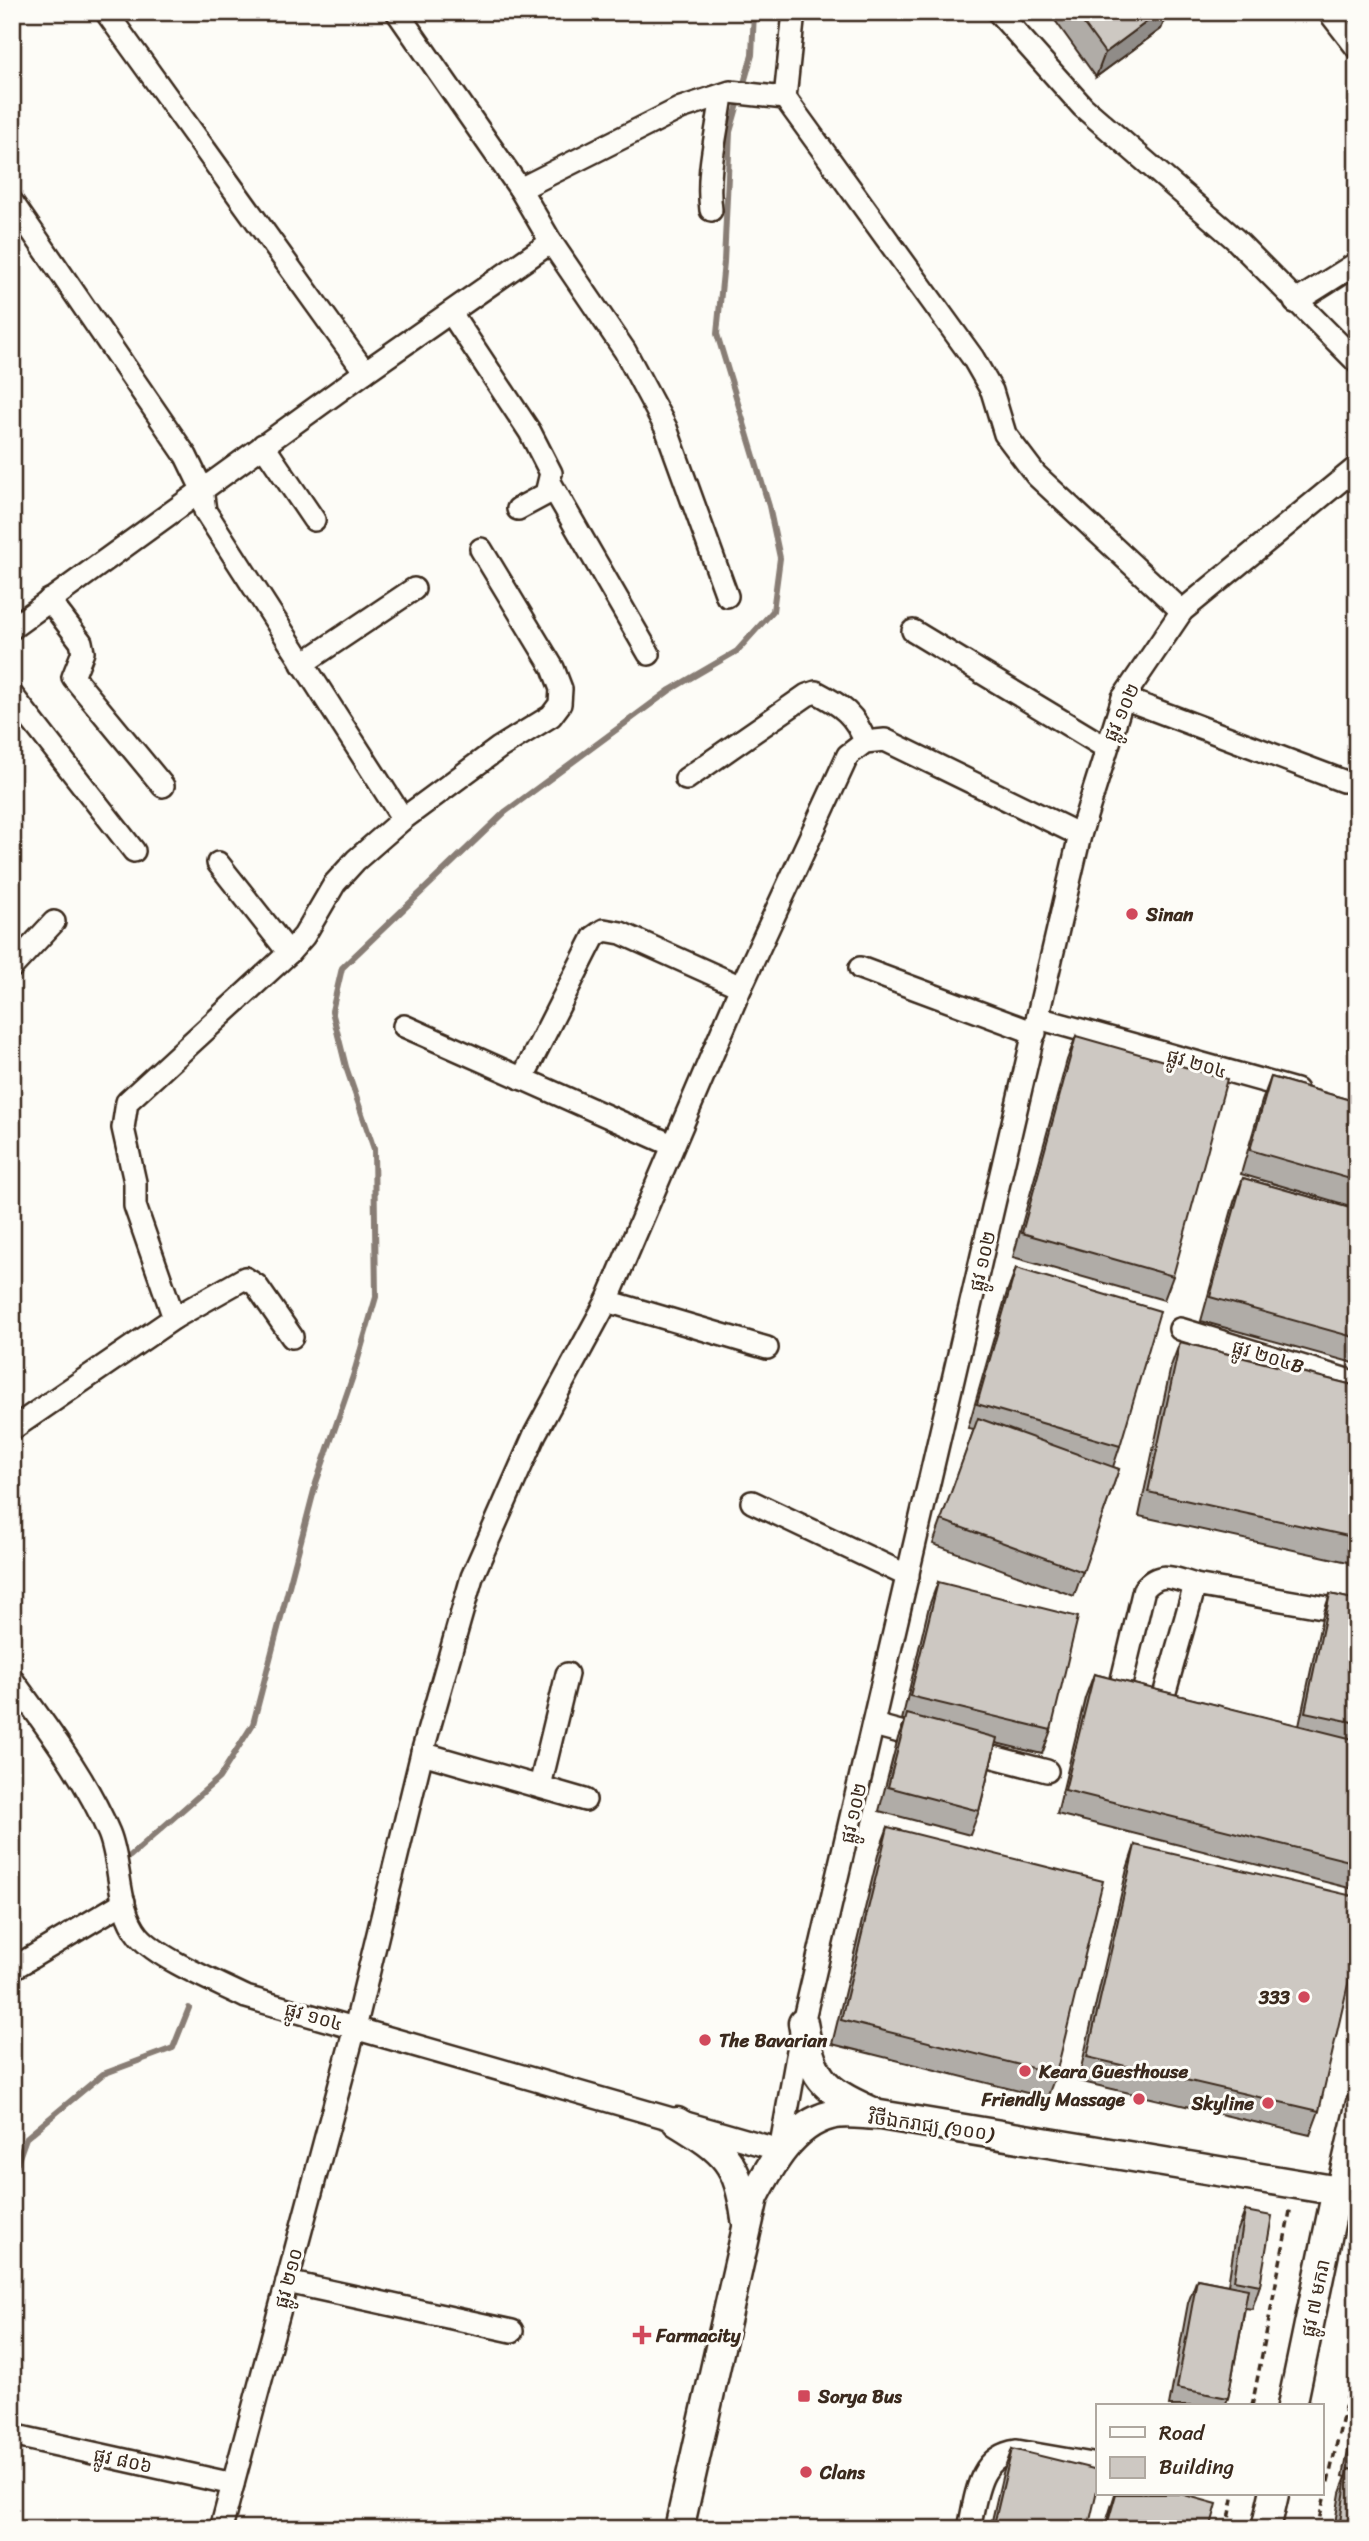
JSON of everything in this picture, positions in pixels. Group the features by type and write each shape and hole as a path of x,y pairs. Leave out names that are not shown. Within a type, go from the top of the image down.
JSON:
{"main road":[{"path":"803,2023 809,2059 822,2080 841,2098 880,2115"},
{"name":"វិថីឯករាជ្យ (១០០)","path":"679,2529 754,2197 780,2150 802,2131 831,2115 880,2115 1347,2192"},
{"path":"677,2122 711,2143 731,2163 741,2186 747,2226"},
{"name":"ផ្លូវ ៧ មករា","path":"1293,2404 1347,2192"},
{"path":"1266,2529 1271,2496"}],"street":[{"path":"106,12 365,372"},
{"path":"397,12 520,189 551,242 625,351 666,428 727,596"},
{"path":"794,12 780,97 973,358 992,391 1005,434 1017,453 1036,475 1182,611"},
{"path":"998,12 1083,107 1235,239 1357,362"},
{"path":"1329,12 1357,48"},
{"path":"520,189 681,108 726,93 780,97"},
{"path":"712,211 708,180 726,93"},
{"path":"12,202 186,456 202,489 205,511 403,818"},
{"path":"12,628 263,445 551,242"},
{"path":"1295,302 1357,263"},
{"path":"451,313 530,432 551,473 551,484 546,494 519,509"},
{"path":"263,445 314,520"},
{"name":"ផ្លូវ ១០២","path":"780,2150 803,2023 1080,835 1105,747 1123,698 1182,611 1357,467"},
{"path":"551,484 649,654"},
{"path":"174,1318 135,1206 135,1182 122,1117 127,1102 289,953 304,936 335,883 403,818 499,748 551,716 560,704 561,689 553,668 481,549"},
{"path":"302,664 414,589"},
{"path":"49,600 80,642 83,652 73,677 163,786"},
{"path":"913,631 1105,747"},
{"path":"685,779 807,695 817,692 842,706 859,723 865,742 885,740 1080,835"},
{"path":"12,695 134,851"},
{"path":"1123,698 1343,781"},
{"name":"ផ្លូវ ២១០","path":"221,2529 355,2028 422,1753 472,1577 535,1433 607,1301 741,987 848,755 865,742"},
{"path":"218,863 289,953"},
{"path":"12,967 54,922"},
{"path":"522,1079 594,937 604,930 621,933 741,987"},
{"name":"ផ្លូវ ២០៤","path":"860,968 1036,1026 1317,1096"},
{"path":"404,1026 672,1145"},
{"path":"12,1429 174,1318 245,1278 256,1285 292,1337"},
{"path":"607,1301 766,1348"},
{"name":"ផ្លូវ ២០៤B","path":"1180,1329 1357,1383"},
{"path":"752,1502 908,1576"},
{"path":"1186,1709 1125,1698 1121,1688 1144,1589 1152,1579 1165,1575 1195,1585 1357,1613"},
{"path":"1161,1706 1195,1585"},
{"path":"540,1786 567,1674"},
{"name":"ផ្លូវ ១០៤","path":"12,1679 69,1760 110,1835 124,1902 139,1935 183,1967 246,1997 780,2150"},
{"path":"874,1725 1046,1771"},
{"path":"422,1753 585,1800"},
{"path":"12,1969 124,1902"},
{"path":"1347,2192 1357,2104"},
{"path":"287,2282 512,2331"},
{"name":"ផ្លូវ ៨០៦","path":"12,2435 233,2484"},
{"path":"969,2529 981,2477 994,2461 1006,2452 1017,2451 1096,2465"}],"path":[{"path":"1252,2404 1296,2183"},
{"path":"1317,2529 1357,2356"},
{"path":"1227,2529 1234,2496"}],"building":[{"path":"1075,12 1160,12 1105,53"},
{"path":"1076,1036 1227,1079 1173,1276 1022,1233"},
{"path":"1271,1077 1357,1102 1357,1181 1250,1150"},
{"path":"1243,1178 1357,1210 1357,1338 1210,1297"},
{"path":"1016,1268 1160,1311 1120,1446 977,1404"},
{"path":"1180,1342 1357,1386 1357,1538 1148,1492"},
{"path":"978,1418 1119,1469 1083,1572 941,1520"},
{"path":"938,1582 1078,1617 1051,1730 910,1696"},
{"path":"1330,1594 1357,1600 1357,1723 1305,1712"},
{"path":"1094,1674 1357,1740 1357,1863 1065,1790"},
{"path":"907,1714 997,1738 979,1811 888,1787"},
{"path":"888,1827 1103,1881 1056,2074 841,2020"},
{"path":"1135,1845 1357,1897 1357,1945 1319,2111 1087,2057"},
{"path":"1245,2211 1272,2216 1260,2285 1234,2280"},
{"path":"1197,2279 1248,2289 1228,2398 1177,2388"},
{"path":"1357,2426 1357,2453 1352,2452"},
{"path":"1012,2449 1096,2470 1096,2495 1088,2529 993,2529"},
{"path":"1348,2469 1357,2470 1357,2529 1339,2529"},
{"path":"1115,2496 1188,2496 1217,2504 1210,2529 1106,2529"}],"waterway":[{"path":"130,1856 219,1778 253,1724 316,1483 353,1376 376,1297 374,1149 346,1067 332,1011 342,968 505,812 670,690 737,651 773,611 780,558 769,506 717,334 724,262 730,132 752,55 754,12"},
{"path":"12,2177 26,2138 103,2074 173,2048 189,2008"}],"place":[{"name":"Sinan","path":"1132,914"},
{"name":"333","path":"1304,1997"},
{"name":"The Bavarian","path":"705,2040"},
{"name":"Keara Guesthouse","path":"1025,2071"},
{"name":"Friendly Massage","path":"1139,2099"},
{"name":"Skyline","path":"1268,2103"},
{"name":"Farmacity","path":"642,2335"},
{"name":"Sorya Bus","path":"804,2396"},
{"name":"Clans","path":"806,2472"}]}
